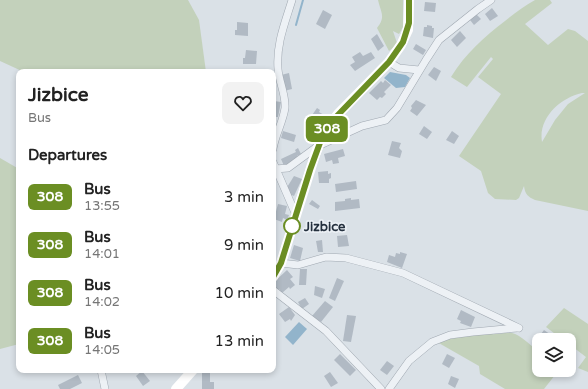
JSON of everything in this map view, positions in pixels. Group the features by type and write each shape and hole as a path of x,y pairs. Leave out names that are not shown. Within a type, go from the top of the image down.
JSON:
{"street":[{"path":"276,135 285,109 278,69 278,48 292,0"},
{"path":"276,271 281,263 318,146 326,130 335,118 389,62 399,49 405,38 409,23 409,0"},
{"path":"276,166 288,168 318,146 362,126 386,120 397,108 419,70 439,40 478,9 492,0"},
{"path":"389,62 399,68 419,70"},
{"path":"276,170 296,215"},
{"path":"281,263 298,265 326,257 346,258 385,268 403,273 519,328 450,335 432,342 409,361 389,389"},
{"path":"276,292 326,331 381,389"},
{"path":"101,373 105,389"},
{"path":"176,389 190,373"}],"green space":[{"path":"0,0 188,0 199,20 206,69 17,69 0,61"},
{"path":"378,0 403,0 403,27 399,34 393,31 397,43 389,51 377,28 382,18"},
{"path":"535,0 550,0 552,3 525,24 548,45 568,29 575,31 588,41 588,211 535,200 527,195 524,186 519,198 516,200 495,199 488,193 481,171 459,156 501,94 478,77 493,59 491,57 467,87 451,77 462,61 482,40 512,15","holes":["585,93 568,104 555,120 542,142 543,125 552,110 566,99"]},
{"path":"0,158 16,167 16,345 0,349"},
{"path":"564,308 588,324 588,372 578,368 586,357 576,349 576,333 554,333 546,327"},
{"path":"486,333 515,334 532,346 532,377 553,377 544,389 505,389 480,374 479,366 437,342"}],"water":[{"path":"390,72 406,75 410,78 405,87 396,88 384,78"},
{"path":"299,322 307,329 293,345 285,337"}],"building":[{"path":"425,2 436,3 435,12 424,11"},
{"path":"492,8 498,16 490,21 485,14"},
{"path":"323,10 332,15 325,29 316,24"},
{"path":"476,14 481,19 474,25 470,20"},
{"path":"237,22 248,23 248,36 235,35 235,30 237,30"},
{"path":"427,25 434,28 433,38 423,36 424,27 427,27"},
{"path":"460,31 466,38 457,47 451,40"},
{"path":"377,34 384,46 378,51 371,39"},
{"path":"416,44 426,50 423,55 413,49"},
{"path":"246,50 257,51 256,64 243,64 243,58 245,58"},
{"path":"360,52 363,56 371,52 375,58 355,71 350,65 355,62 352,57"},
{"path":"434,67 441,71 436,81 428,75"},
{"path":"289,73 292,89 284,91 281,75"},
{"path":"385,80 391,85 384,92 386,94 377,100 369,93 381,81 383,83"},
{"path":"416,100 426,105 417,116 410,111 412,108 411,106"},
{"path":"276,101 281,102 278,117 276,117"},
{"path":"317,108 320,110 319,112 324,115 318,124 310,118"},
{"path":"424,126 432,132 427,139 419,134"},
{"path":"283,131 296,135 294,142 281,138"},
{"path":"452,131 459,136 454,144 446,140"},
{"path":"392,141 401,143 399,148 402,151 400,158 388,155"},
{"path":"298,148 301,154 297,156 299,158 284,166 281,159 296,152 295,150"},
{"path":"343,149 345,156 338,158 339,163 333,164 332,160 326,162 324,154"},
{"path":"328,171 328,174 331,173 329,183 319,183 318,172"},
{"path":"294,176 302,179 294,196 286,193 286,189"},
{"path":"356,181 357,189 336,192 335,184"},
{"path":"351,198 351,200 359,199 360,208 335,211 335,202 345,201 345,199"},
{"path":"312,200 320,206 318,209 309,204"},
{"path":"278,204 287,206 285,214 289,215 287,220 283,218 282,222 276,220"},
{"path":"347,235 349,246 338,247 337,236"},
{"path":"322,240 323,252 318,252 316,241"},
{"path":"294,245 303,248 300,261 290,258"},
{"path":"400,252 407,254 402,268 387,262 389,255 395,257 396,253 400,254"},
{"path":"300,269 307,269 306,285 299,285"},
{"path":"287,270 293,277 290,279 295,285 290,289 289,287 282,293 276,288 276,280"},
{"path":"337,278 344,281 335,301 329,298"},
{"path":"315,286 325,289 322,298 314,295"},
{"path":"305,298 309,304 302,309 298,302"},
{"path":"325,301 333,307 321,322 312,316"},
{"path":"289,307 295,315 291,321 290,319 285,322 279,314"},
{"path":"461,310 475,317 471,327 460,323 461,321 457,319"},
{"path":"347,315 356,316 351,342 343,341"},
{"path":"340,354 356,370 350,376 334,360"},
{"path":"447,354 455,358 449,368 442,364"},
{"path":"387,361 394,366 387,375 380,370"},
{"path":"330,372 338,383 331,387 324,376"},
{"path":"140,373 144,373 150,381 143,386 136,376"},
{"path":"202,373 210,373 210,382 214,382 214,389 202,389"},
{"path":"78,375 82,383 70,389 60,389 58,385"},
{"path":"451,376 459,379 455,388 448,384"}],"waterway":[{"path":"296,25 303,0"}],"bus line":[{"name":"308","path":"276,273 288,243 321,140 328,126 338,114 382,67 389,62 401,45 408,30 409,0"}],"place":[{"name":"Jizbice","path":"292,226"}]}
